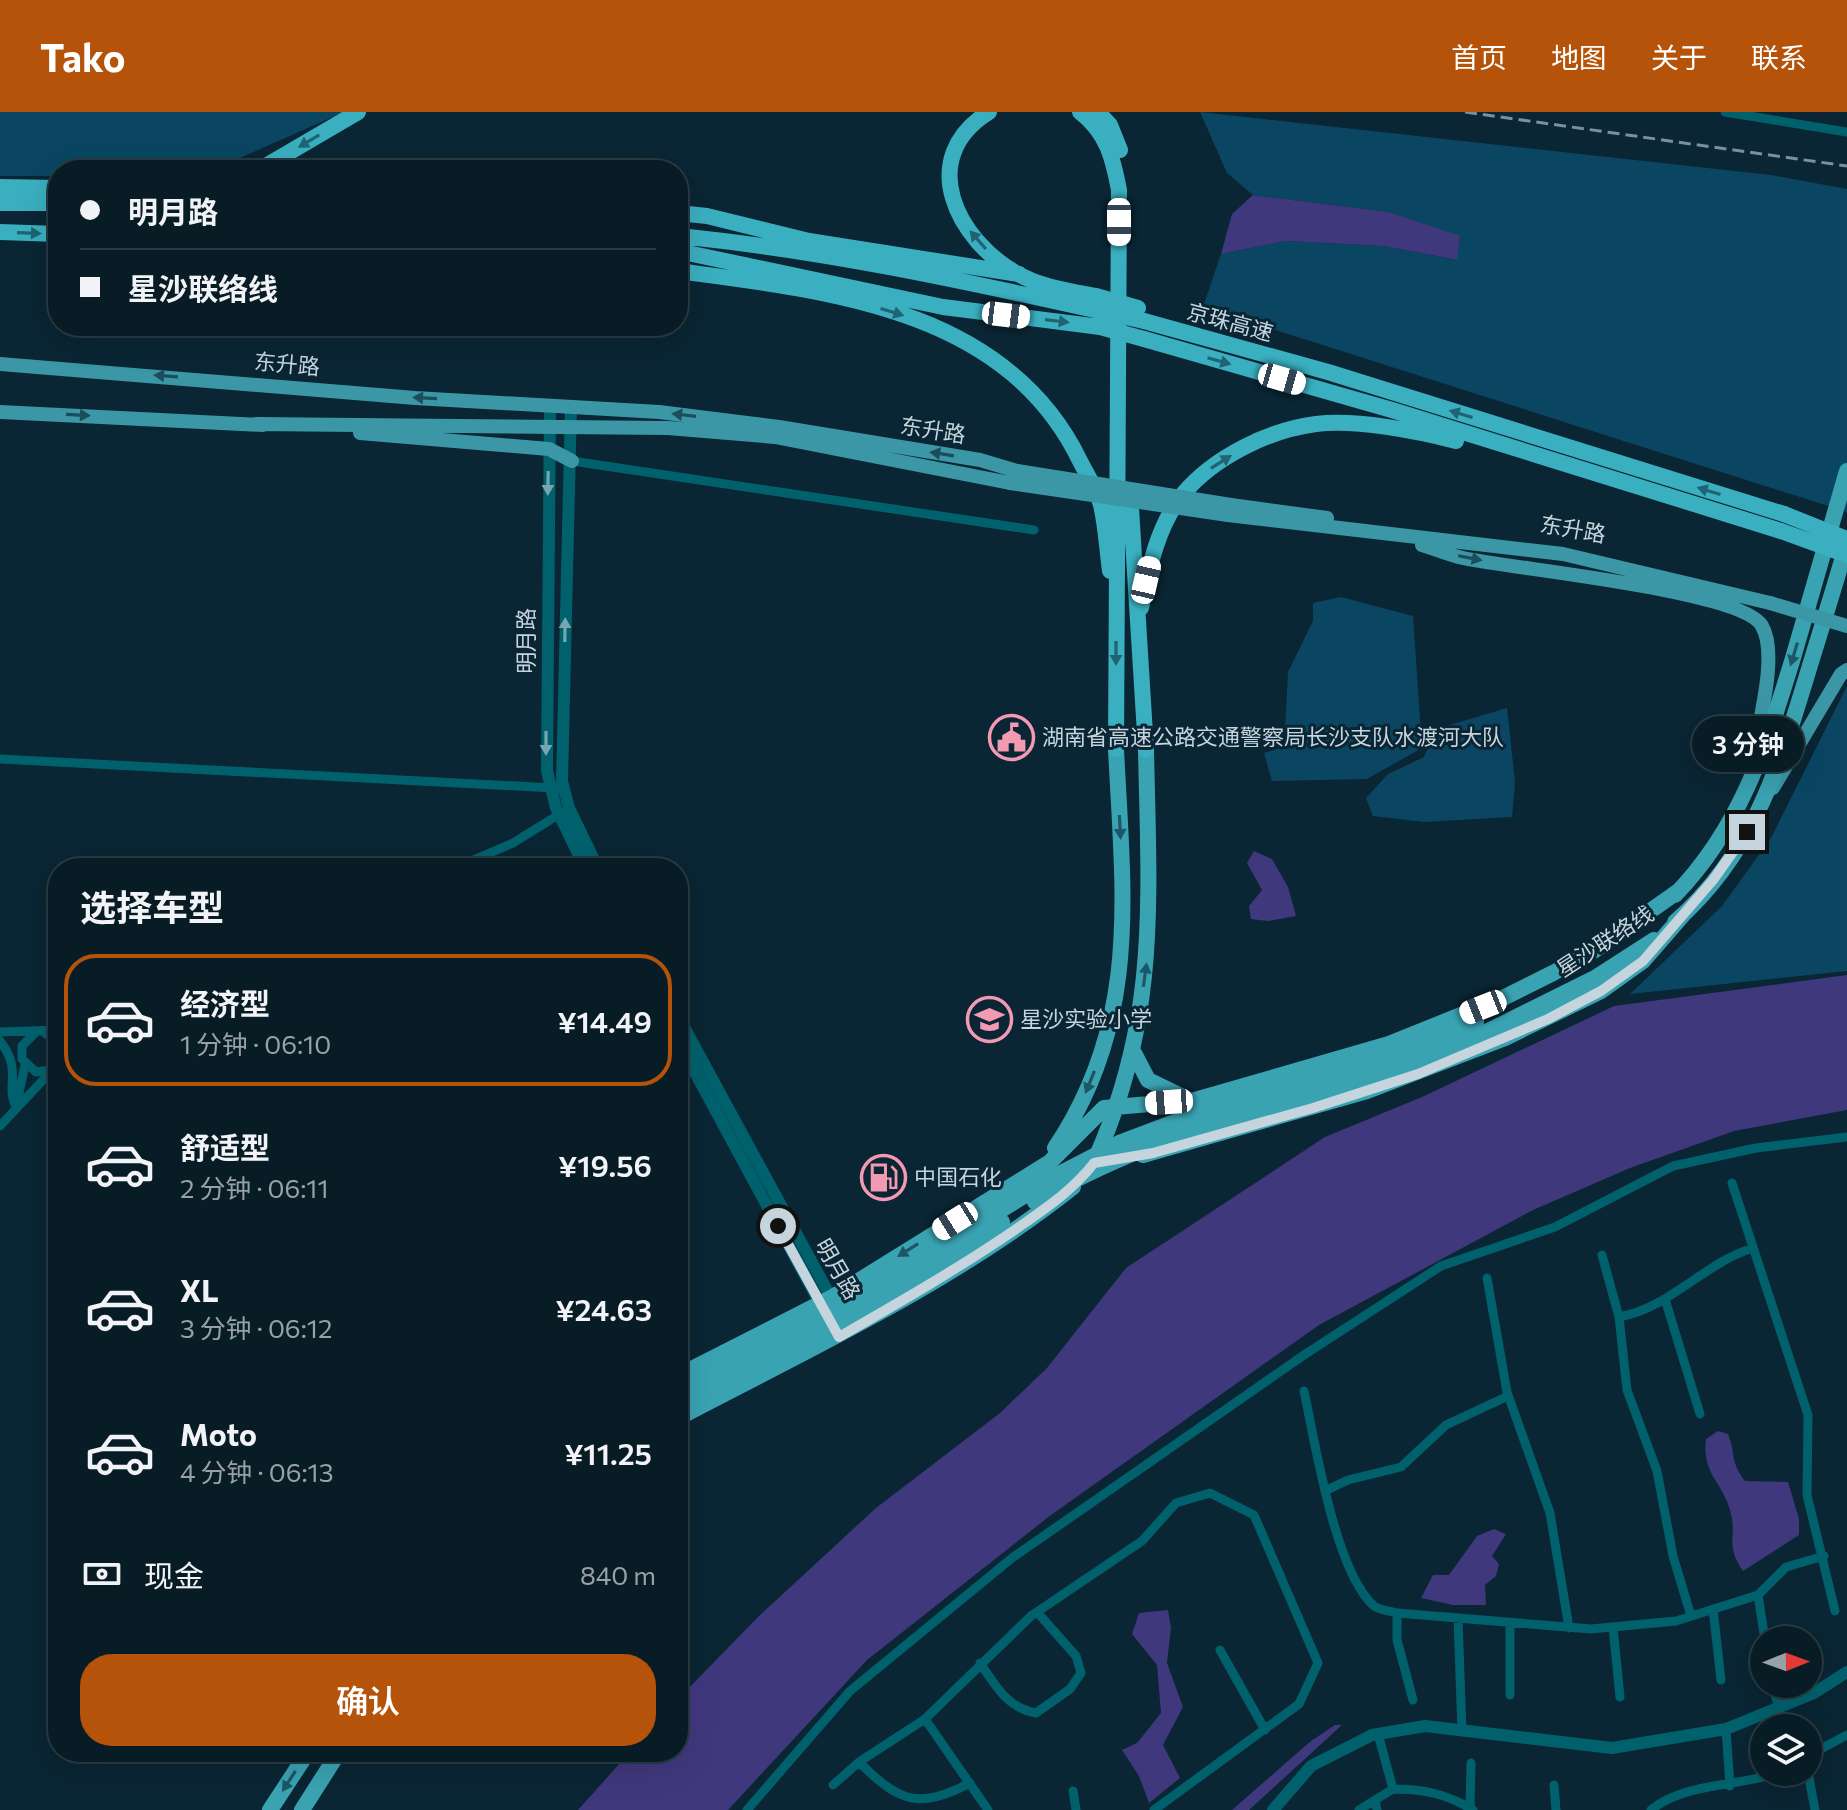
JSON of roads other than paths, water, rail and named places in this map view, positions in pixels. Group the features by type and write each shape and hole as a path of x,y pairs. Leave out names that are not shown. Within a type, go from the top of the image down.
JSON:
{"highway":[{"path":"276,160 358,112"},
{"path":"989,112 958,144 948,181 959,218 974,237 1019,274 1098,311"},
{"path":"1021,1179 1056,1147 1087,1090 1106,1040 1118,990 1125,931 1116,749 1115,607 1120,538 1119,190 1112,153 1095,123 1080,112"},
{"path":"688,1413 844,1334 993,1245 1081,1180 1094,1163 1117,1106 1134,1050 1150,931 1146,750 1131,549 1129,209 1122,157 1110,125 1098,112"},
{"path":"0,185 48,186"},
{"path":"0,203 48,203"},
{"path":"688,214 809,241 1019,274"},
{"path":"688,224 819,254"},
{"path":"0,232 48,234"},
{"name":"京珠高速","path":"688,237 819,254 942,276 1098,311 1144,339 1392,410 1634,488 1847,541"},
{"name":"京珠高速","path":"688,253 943,307 1141,315 1328,372 1782,523 1847,555"},
{"path":"688,266 753,275 787,274"},
{"path":"688,273 842,297 916,319 970,341 1024,382 1065,430 1101,502 1115,607"},
{"path":"1137,625 1151,558 1166,521 1183,494 1208,471 1258,439 1317,424 1375,427 1437,436 1634,488"},
{"path":"688,1396 703,1384 874,1289 1059,1174 1119,1143 1193,1115 1478,1028 1589,966 1653,917 1708,855 1749,786 1774,725 1847,471"},
{"name":"星沙联络线","path":"1478,1028 1595,978 1655,939 1683,915 1732,856 1780,767 1847,541"},
{"path":"688,1371 826,1301 1050,1162 1104,1108 1195,1100 1389,1044 1503,998 1595,950 1680,890"},
{"path":"1094,1163 1153,1153 1313,1108 1458,1059 1601,991 1643,961 1683,915"},
{"path":"1134,1050 1135,1061 1148,1080 1176,1096 1195,1100"},
{"path":"688,1388 703,1384"},
{"path":"270,1810 301,1762"},
{"path":"302,1810 333,1762"}],"main road":[{"name":"东升路","path":"0,364 659,412 779,427 980,460 1014,477"},
{"name":"东升路","path":"0,412 256,424 549,449 572,461"},
{"name":"东升路","path":"256,424 668,428 775,437 1395,536 1563,554 1771,599 1847,626"},
{"name":"东升路","path":"1229,510 1563,549 1847,617"},
{"path":"1395,536 1462,558 1724,603 1752,615 1761,623 1767,637 1767,670 1749,786"},
{"path":"1764,801 1841,674 1847,670"}],"street":[{"path":"1725,112 1847,132"},
{"name":"明月路","path":"550,405 546,754 550,785 592,858"},
{"name":"明月路","path":"571,406 562,781 564,812 581,858"},
{"path":"572,461 1034,530"},
{"path":"0,759 550,785 565,793"},
{"path":"478,858 513,843 564,812"},
{"path":"0,1032 48,1031"},
{"path":"40,1032 48,1037"},
{"path":"16,1107 25,1065 21,1051 25,1040 40,1032"},
{"name":"明月路","path":"688,1035 826,1301"},
{"path":"2,1043 21,1051"},
{"path":"2,1043 15,1071 11,1098 16,1107"},
{"name":"明月路","path":"688,1059 844,1334"},
{"path":"25,1065 36,1072 48,1068"},
{"path":"0,1126 48,1074"},
{"path":"747,1810 850,1691 1012,1558 1281,1371 1441,1266 1555,1227 1673,1166 1756,1148 1847,1137"},
{"path":"1732,1183 1808,1415 1807,1495 1835,1611"},
{"path":"1619,1317 1641,1313 1691,1279 1753,1248"},
{"path":"1602,1255 1619,1317 1627,1390 1657,1471 1673,1556 1691,1616"},
{"path":"1487,1278 1508,1396 1550,1513 1569,1628"},
{"path":"1665,1299 1700,1414"},
{"path":"1304,1391 1325,1491 1353,1575 1375,1607 1397,1613 1569,1628 1613,1627 1691,1616 1758,1595 1786,1567 1824,1556"},
{"path":"1325,1491 1348,1480 1401,1467 1446,1425 1508,1396"},
{"path":"833,1785 859,1762 925,1719 980,1663 1037,1612 1142,1541 1176,1503 1210,1493 1254,1515 1318,1663 1299,1704 1172,1805 1154,1810"},
{"path":"1758,1595 1763,1626"},
{"path":"1713,1609 1721,1680"},
{"path":"980,1663 1006,1700 1023,1711 1036,1713 1070,1689 1081,1673 1076,1656 1037,1612"},
{"path":"1397,1613 1397,1640 1413,1700"},
{"path":"1458,1618 1462,1732"},
{"path":"1510,1623 1510,1695"},
{"path":"1613,1627 1620,1697"},
{"path":"1220,1650 1265,1730"},
{"path":"1273,1810 1311,1766 1378,1734 1425,1726 1612,1748 1726,1729 1780,1709 1847,1672"},
{"path":"1776,1698 1780,1709"},
{"path":"925,1719 988,1810"},
{"path":"1726,1729 1730,1786"},
{"path":"1378,1734 1393,1789"},
{"path":"1822,1748 1847,1735"},
{"path":"859,1762 889,1791 921,1799 941,1798 970,1783"},
{"path":"1471,1763 1471,1809"},
{"path":"1651,1810 1679,1793 1750,1781"},
{"path":"1554,1785 1556,1810"},
{"path":"1811,1786 1815,1810"},
{"path":"1359,1810 1376,1805 1393,1789 1455,1797 1471,1809"},
{"path":"1073,1791 1076,1810"}],"railway":[{"path":"1465,112 1847,166"}],"place":[{"name":"湖南省高速公路交通警察局长沙支队水渡河大队","path":"1011,737"},
{"name":"星沙实验小学","path":"989,1019"},
{"name":"中国石化","path":"883,1177"}]}
